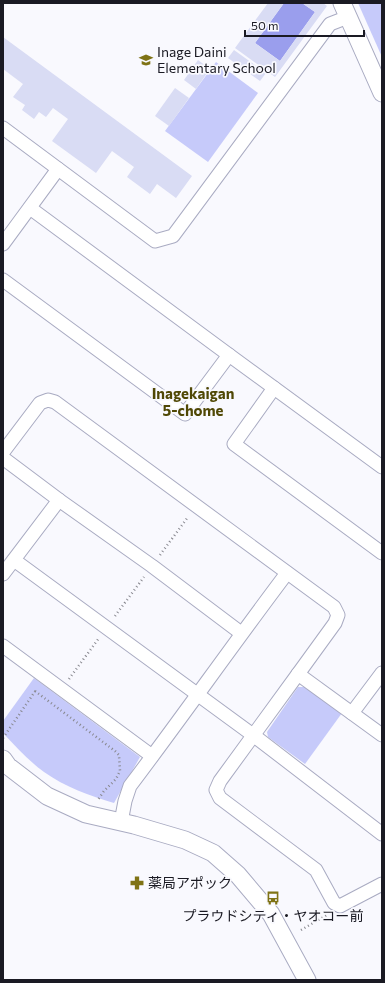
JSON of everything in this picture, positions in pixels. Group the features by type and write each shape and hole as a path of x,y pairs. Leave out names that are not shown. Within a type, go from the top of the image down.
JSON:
{"street":[{"path":"3,128 155,241 173,236 330,24 345,10 382,94"},
{"path":"3,244 58,169"},
{"path":"30,208 382,467"},
{"path":"3,280 185,414 229,355"},
{"path":"274,388 234,444 382,553"},
{"path":"3,452 40,403 48,400 55,402 197,505 334,608 338,615 335,623 220,781 216,790 220,798 316,870 334,903 340,906 382,884"},
{"path":"3,458 152,566 241,633"},
{"path":"3,574 59,500"},
{"path":"14,560 253,735 382,834"},
{"path":"121,822 125,801 130,786 241,633 287,573"},
{"path":"3,646 152,756"},
{"path":"352,713 382,673"},
{"path":"298,674 382,735"},
{"path":"3,759 8,766 47,796 86,814 185,840 213,853 238,875 271,914 307,980"}],"path":[{"path":"62,689 197,505"},
{"path":"3,738 45,677"},
{"path":"35,691 115,750 119,755 120,771 116,779 104,790 97,802"},
{"path":"301,930 333,912 337,904"}],"shaded area":[{"path":"358,3 382,3 382,57"},
{"path":"216,62 258,93 208,162 165,131"},
{"path":"34,678 140,757 114,803 78,790 52,777 38,768 3,733 3,721"},
{"path":"298,687 305,687 342,713 305,764 268,737 267,732"}],"water":[{"path":"284,3 302,3 315,12 280,61 255,43"}],"building":[{"path":"268,3 284,3 255,43 280,61 315,12 302,3 323,3 327,6 275,77 235,48"},
{"path":"3,37 192,176 176,198 157,184 150,194 127,177 134,167 112,151 96,173 52,141 68,119 53,108 46,117 39,112 34,119 22,110 25,105 13,97 23,84 3,69"},
{"path":"234,50 266,73 260,81 228,58"},
{"path":"198,60 210,69 196,89 184,80"},
{"path":"175,88 189,98 169,126 155,116"}],"place":[{"name":"Inage Daini Elementary School","path":"146,60"},
{"name":"薬局アポック","path":"137,883"},
{"name":"プラウドシティ・ヤオコー前","path":"273,898"}],"district":[{"name":"Inagekaigan 5-chome","path":"193,402"}]}
